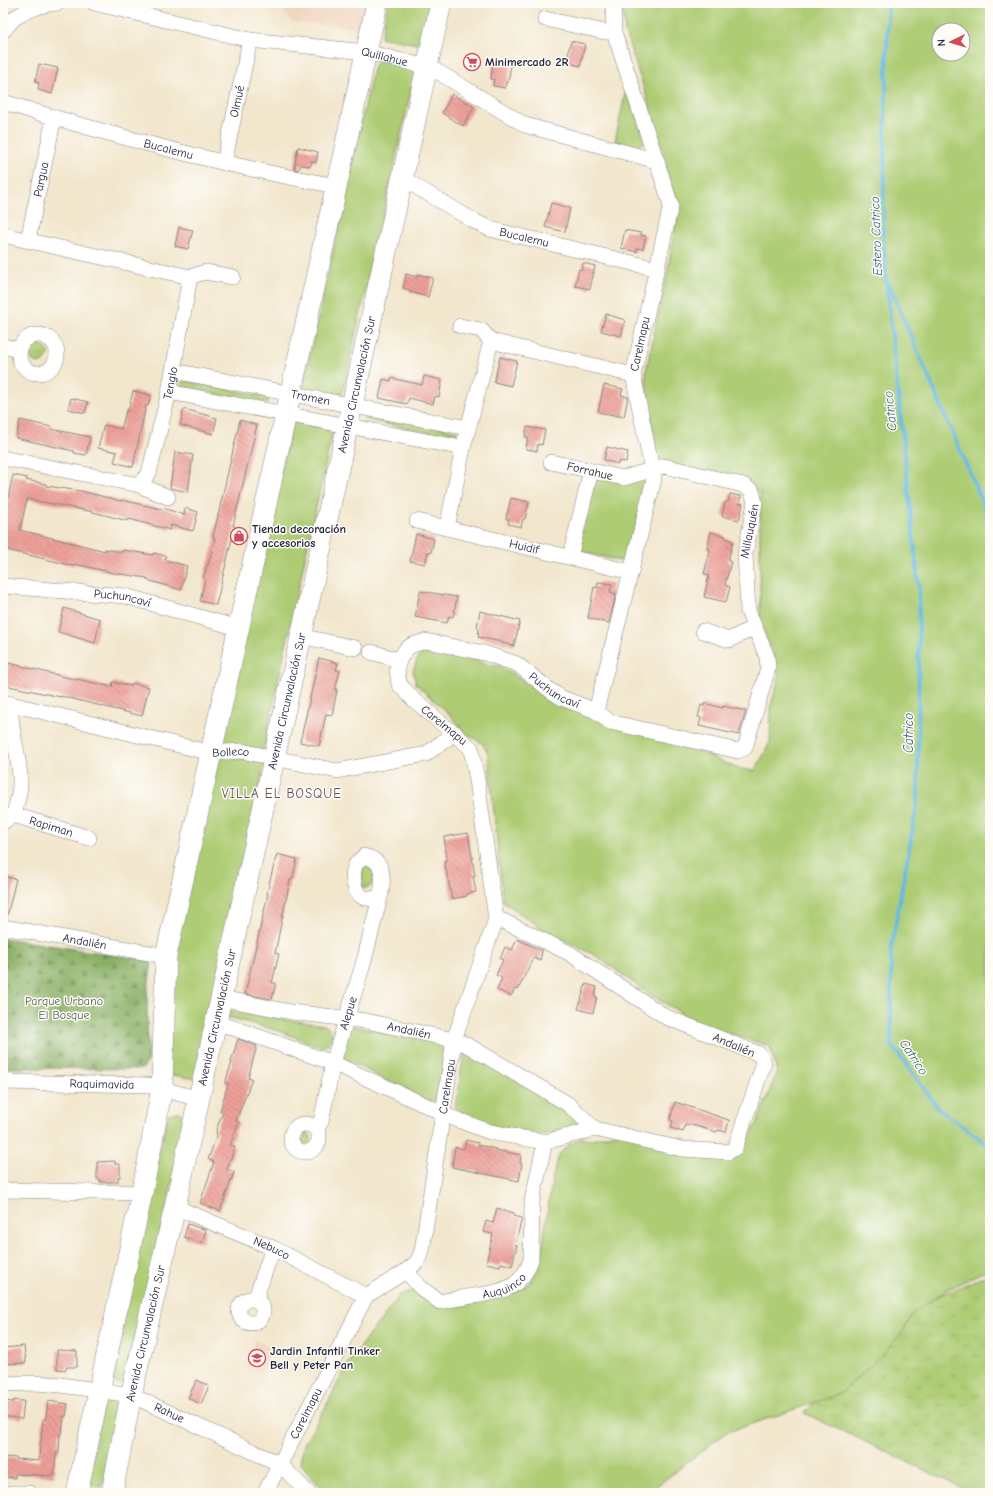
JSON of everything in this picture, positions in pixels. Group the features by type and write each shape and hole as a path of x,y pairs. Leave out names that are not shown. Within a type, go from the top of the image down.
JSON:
{"main road":[{"path":"77,1493 142,1193 162,1088 166,956 377,3"},
{"name":"Avenida Circunvalación Sur","path":"112,1493 131,1395 175,1207 441,3"}],"street":[{"path":"3,31 16,18 28,11 40,6 58,3"},
{"name":"Quillahue","path":"94,3 250,40 366,52 427,67 436,70 525,125 657,162"},
{"name":"Carelmapu","path":"596,711 654,479 633,375 671,205 614,32 613,3"},
{"path":"545,19 605,32 614,32"},
{"name":"Olmué","path":"224,163 250,40"},
{"name":"Bucalemu","path":"3,102 54,118 224,163 337,186"},
{"name":"Pargua","path":"28,240 54,118"},
{"name":"Bucalemu","path":"402,178 490,229 657,269"},
{"path":"3,235 190,277 205,272 233,277"},
{"name":"Tenglo","path":"139,485 149,473 169,392 190,277"},
{"path":"460,326 481,330 491,341 633,375"},
{"path":"447,528 468,428 491,341"},
{"path":"3,346 20,350"},
{"name":"Tromen","path":"174,370 468,428"},
{"path":"218,402 223,380"},
{"name":"Tromen","path":"169,392 464,448"},
{"path":"3,458 139,485 168,497"},
{"name":"Forrahue","path":"550,462 624,478 652,469"},
{"name":"Millauquén","path":"652,469 664,466 742,485 752,491 755,503 745,554 748,611 767,657 768,668 746,748"},
{"path":"570,557 591,471"},
{"name":"Huidif","path":"417,521 631,572"},
{"name":"Puchuncaví","path":"3,586 125,596 238,628"},
{"path":"703,631 729,640 755,627"},
{"path":"301,636 355,648"},
{"name":"Puchuncaví","path":"399,660 406,649 419,642 484,653 518,664 540,684 562,698 596,711 610,722 738,751 746,748"},
{"path":"371,652 399,660"},
{"name":"Carelmapu","path":"265,1493 366,1296 406,1271 417,1262 422,1251 454,1040 496,920 477,780 471,748 414,700 399,684 397,669 399,660"},
{"path":"7,703 17,752 20,784 9,818"},
{"name":"Bolleco","path":"7,703 211,753 241,751 337,770 426,754 455,733"},
{"name":"Rapiman","path":"9,818 89,838"},
{"name":"Alepue","path":"316,1128 321,1122 333,1063 364,961 380,898"},
{"name":"Andalién","path":"216,1022 333,1063 442,1114 490,1132 545,1142 595,1129 682,1149 728,1152 735,1148 764,1063 759,1054 666,1017 569,953 503,921 496,920"},
{"name":"Andalién","path":"3,927 166,956"},
{"name":"Andalién","path":"221,998 291,1012 366,1021 454,1040 466,1045 568,1104 595,1129"},
{"name":"Raquimavida","path":"3,1082 148,1084 199,1099"},
{"name":"Auquinco","path":"406,1271 421,1288 440,1302 501,1291 515,1284 525,1274 531,1260 532,1200 545,1142"},
{"path":"3,1190 142,1193"},
{"name":"Nebuco","path":"175,1207 273,1248 366,1296"},
{"path":"255,1300 273,1248"},
{"name":"Rahue","path":"3,1384 36,1383 61,1385 131,1395 280,1464"},
{"path":"280,1464 308,1493"},
{"path":"11,1493 29,1493"}],"shaded area":[{"path":"277,3 365,3 359,28 292,22"},
{"name":"Jardin Infantil Tinker Bell y Peter Pan","path":"255,1340 272,1347 261,1373 250,1369 249,1372 243,1369"}],"green space":[{"path":"388,3 431,3 422,45 381,37"},
{"path":"622,3 990,3 990,1269 948,1289 913,1313 903,1332 881,1356 840,1394 725,1433 657,1486 653,1493 326,1493 300,1462 304,1444 348,1364 400,1295 416,1289 424,1295 485,1296 514,1293 530,1283 541,1258 552,1180 559,1155 567,1146 580,1138 592,1139 624,1131 671,1143 728,1149 746,1142 757,1124 777,1072 770,1046 702,1025 649,994 598,957 544,930 503,901 488,753 482,743 465,733 450,715 416,684 413,671 420,652 437,647 486,664 500,666 554,701 674,740 736,768 755,771 770,742 771,705 779,677 773,654 760,621 760,493 679,468 659,474 646,383 646,371 668,269 677,213 659,134 625,32"},
{"path":"383,58 413,66 415,73 342,395 303,387 374,65"},
{"path":"627,85 645,142 637,146 615,141"},
{"path":"39,345 45,348 48,354 45,360 39,363 33,360 30,354 33,348"},
{"path":"187,381 268,397 268,402 263,403 182,387 182,382"},
{"path":"366,410 457,431 455,438 364,419"},
{"path":"293,418 334,425 263,751 221,744"},
{"path":"599,478 639,479 645,483 629,555 620,561 578,551 594,481"},
{"path":"218,756 265,761 195,1079 167,1074 173,959"},
{"path":"364,865 369,865 374,876 374,880 367,888 363,888 361,882"},
{"name":"Parque Urbano El Bosque","path":"3,938 152,961 147,995 148,1062 142,1069 3,1068"},
{"path":"226,1010 325,1025 331,1031 332,1038 329,1043 321,1047 279,1031 224,1016"},
{"path":"353,1026 441,1042 447,1050 442,1094 436,1100 426,1101 345,1059 342,1054 348,1027"},
{"path":"467,1052 562,1108 577,1122 573,1130 540,1135 498,1127 460,1116 455,1108 464,1053"},
{"path":"180,1112 187,1119 126,1380 121,1384 114,1382 110,1377 168,1114"},
{"path":"301,1132 307,1132 311,1136 311,1142 307,1146 301,1146 297,1142 297,1136"},
{"path":"990,1274 990,1493 973,1493 804,1413 917,1305"},
{"path":"108,1403 116,1404 119,1409 102,1487 87,1485 103,1405"}],"building":[{"path":"571,41 585,44 580,66 566,62"},
{"path":"493,62 511,65 508,82 506,82 505,88 493,86 494,79 491,79"},
{"path":"39,64 58,68 52,94 38,90 39,83 35,82"},
{"path":"452,94 474,107 463,126 442,113"},
{"path":"298,147 318,152 316,162 311,161 311,166 301,165 298,170 294,169"},
{"path":"551,203 570,208 565,232 545,227"},
{"path":"179,227 193,230 188,249 175,246"},
{"path":"625,230 641,233 641,235 646,236 643,249 637,248 637,252 621,248"},
{"path":"583,263 595,266 590,289 575,286 579,269 582,270"},
{"path":"406,274 417,277 418,274 433,278 428,297 410,292 410,290 403,288"},
{"path":"606,314 625,320 621,336 601,331"},
{"path":"500,357 517,361 511,386 494,382"},
{"path":"424,376 442,380 439,397 435,396 433,404 409,398 407,404 379,398 383,379 391,381 391,378 422,385"},
{"path":"604,385 623,389 621,395 628,397 624,417 598,412"},
{"path":"133,391 151,395 148,406 146,405 133,467 114,462 117,452 98,448 104,425 121,429 126,411 128,411"},
{"path":"71,398 88,402 85,413 68,409"},
{"path":"184,409 217,418 213,434 180,425"},
{"path":"20,420 52,427 51,429 90,437 86,455 16,438"},
{"path":"240,420 257,425 216,605 200,601 205,580 203,579 215,538 213,537"},
{"path":"527,427 545,430 542,445 538,444 537,451 526,449 528,437 525,437"},
{"path":"607,447 628,452 626,462 619,461 618,464 604,460"},
{"path":"175,452 193,455 188,492 170,488"},
{"path":"13,475 27,478 26,480 46,484 46,486 81,491 121,501 163,508 184,515 185,508 198,512 193,531 171,525 170,530 129,519 128,521 89,511 27,499 20,530 105,551 105,549 123,552 123,550 153,555 154,553 166,556 165,560 187,566 181,590 147,580 147,578 114,573 75,564 74,566 3,549 3,521"},
{"path":"730,494 741,496 739,503 743,504 739,520 722,516 725,502 728,502"},
{"path":"511,498 529,502 525,519 523,519 521,527 508,524 509,519 506,519"},
{"path":"711,532 725,536 725,538 733,541 728,561 731,562 725,585 730,587 726,602 704,597 709,575 704,574 710,550 707,549"},
{"path":"416,534 434,539 431,553 428,552 425,564 410,561"},
{"path":"598,582 612,584 610,592 616,594 609,623 588,618 594,587 597,588"},
{"path":"420,591 457,597 453,617 449,616 447,623 415,617"},
{"path":"64,608 100,619 95,643 58,632"},
{"path":"480,611 520,621 514,646 478,637 479,628 477,627"},
{"path":"319,658 338,663 336,670 340,671 335,690 337,690 332,715 326,714 319,746 300,742"},
{"path":"9,663 112,687 113,682 131,686 132,683 149,687 142,716 61,696 4,685"},
{"path":"704,703 723,708 723,706 746,711 739,735 699,726 701,718 698,717 701,705 704,706"},
{"path":"468,833 476,892 467,894 467,896 452,899 444,860 447,860 444,837"},
{"path":"277,854 297,859 292,880 290,880 275,953 279,954 272,983 276,983 272,999 245,994"},
{"path":"3,876 16,879 7,916 3,916"},
{"path":"517,939 542,951 540,961 533,958 518,990 515,989 511,996 497,990 502,978 496,975 503,960 500,959 505,947 512,950"},
{"path":"586,984 597,987 595,996 597,997 593,1013 578,1009"},
{"path":"238,1039 257,1046 248,1078 252,1079 236,1121 239,1122 230,1145 235,1147 227,1169 234,1172 220,1211 200,1203 214,1162 208,1159 217,1136 216,1130 223,1112 220,1111 228,1084 225,1083"},
{"path":"675,1102 729,1120 726,1132 718,1130 717,1132 688,1124 688,1126 685,1125 683,1132 671,1128 673,1121 670,1120"},
{"path":"466,1140 478,1143 478,1145 496,1149 495,1150 521,1155 520,1163 522,1164 519,1181 452,1167 455,1147 464,1149"},
{"path":"115,1161 115,1164 120,1164 120,1177 118,1177 118,1182 100,1182 100,1179 97,1179 97,1162"},
{"path":"497,1208 514,1213 513,1216 522,1218 515,1245 517,1245 512,1266 501,1263 500,1266 486,1263 493,1234 483,1232 486,1221 493,1223"},
{"path":"188,1224 206,1230 202,1243 184,1237"},
{"path":"24,1346 26,1363 3,1364 3,1348"},
{"path":"57,1350 77,1351 77,1367 67,1367 66,1370 57,1369"},
{"path":"197,1380 209,1386 201,1404 188,1398"},
{"path":"14,1400 24,1401 22,1419 3,1416 3,1401 14,1402"},
{"path":"48,1401 68,1404 66,1416 64,1416 62,1433 60,1433 59,1453 56,1453 54,1476 15,1474 15,1478 3,1477 4,1457 39,1461 43,1419 46,1419"}],"waterway":[{"name":"Estero Catrico","path":"888,3 883,233 886,278 990,520"},
{"name":"Catrico","path":"886,278 919,590 918,799 891,949 891,1044 940,1110 990,1146"}],"place":[{"name":"Minimercado 2R","path":"472,62"},
{"name":"Tienda decoración y accesorios","path":"239,536"},
{"name":"Jardin Infantil Tinker Bell y Peter Pan","path":"257,1358"}],"district":[{"name":"VILLA EL BOSQUE","path":"282,793"}]}
